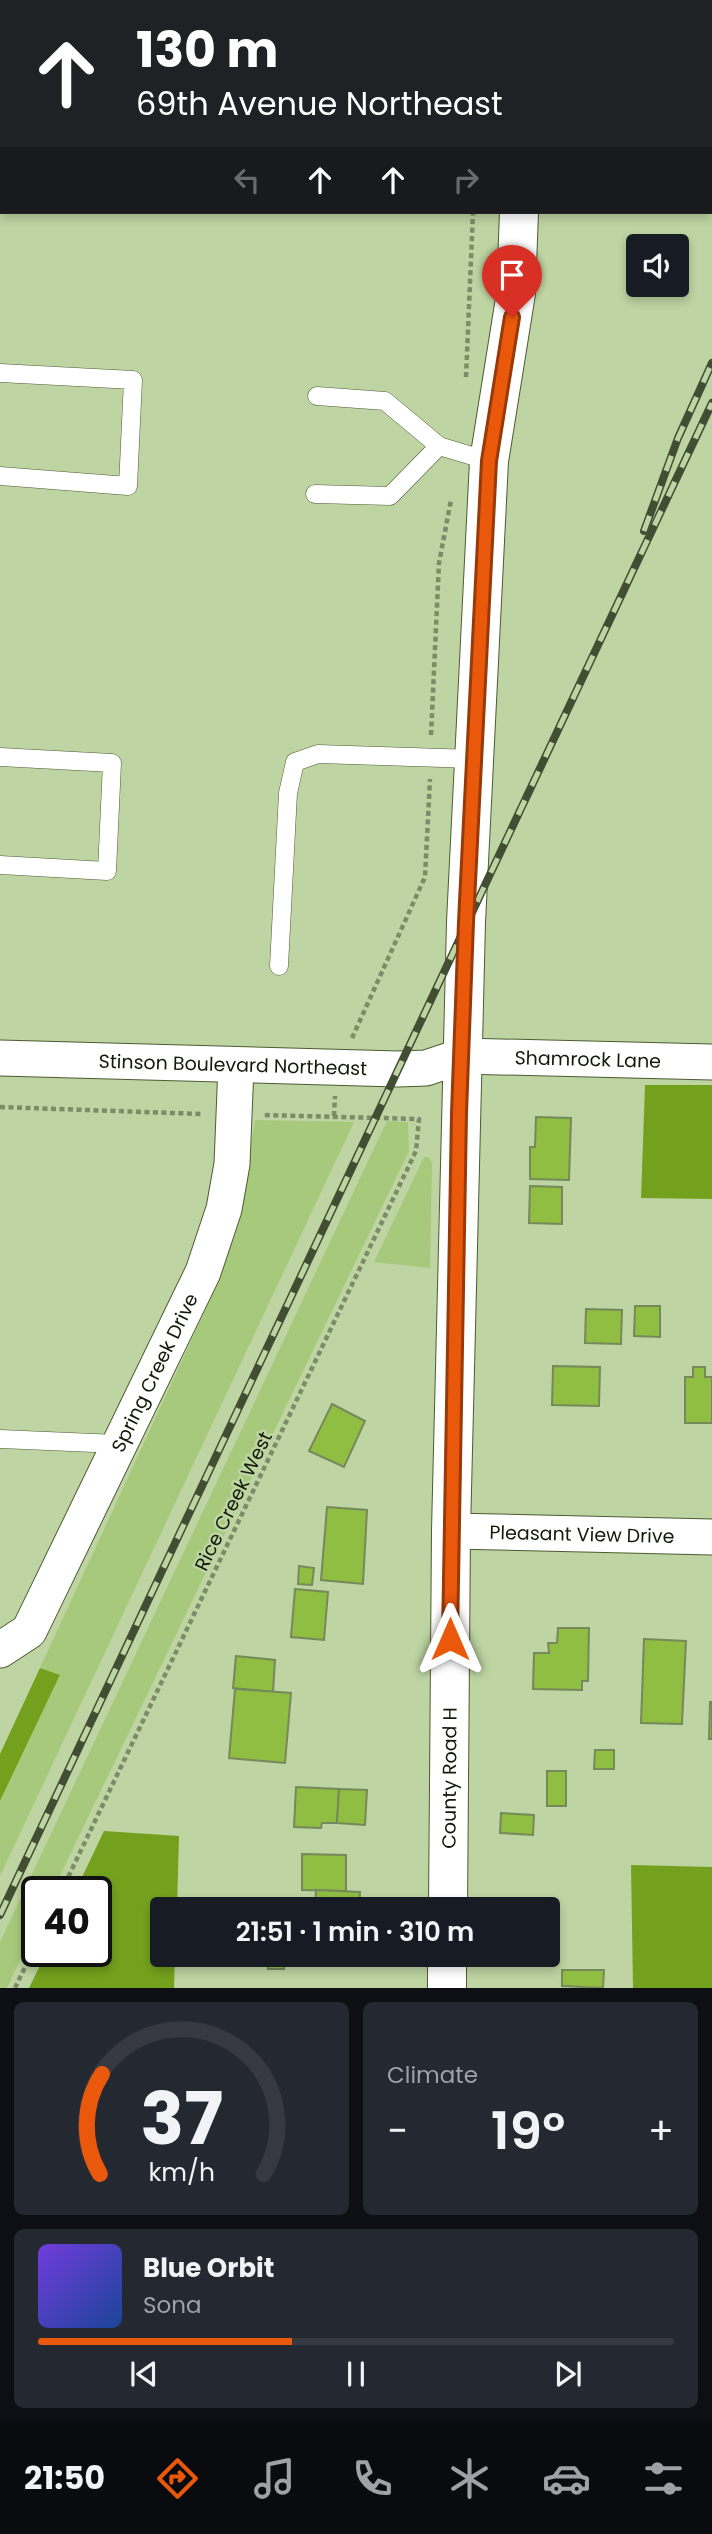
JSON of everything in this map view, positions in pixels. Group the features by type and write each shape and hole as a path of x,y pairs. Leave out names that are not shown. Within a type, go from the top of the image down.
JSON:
{"street":[{"name":"County Road H","path":"448,1897 459,1099 489,461 516,293 519,214"},
{"name":"Shamrock Lane","path":"462,1056 712,1062"},
{"name":"Stinson Boulevard Northeast","path":"0,1058 236,1066 426,1068 462,1056"},
{"name":"Spring Creek Drive","path":"0,1650 29,1631 203,1272 224,1209 232,1164 236,1066"},
{"name":"Pleasant View Drive","path":"451,1531 712,1537"},
{"path":"447,1967 447,1988"}],"lane":[{"path":"0,373 133,380 128,486 0,476"},
{"path":"317,396 385,401 439,446 489,461"},
{"path":"315,494 390,496 439,446"},
{"path":"279,966 288,793 295,762 318,754 474,759"},
{"path":"0,757 112,763 107,871 0,865"},
{"path":"0,1440 118,1444"}],"path":[{"path":"349,1045 425,877 430,778"},
{"path":"0,1107 208,1114"},
{"name":"Rice Creek West","path":"69,1876 359,1276 416,1151 419,1119 257,1115"},
{"path":"15,1988 25,1967"}],"green space":[{"path":"645,1085 712,1085 712,1199 641,1198"},
{"path":"255,1120 354,1122 0,1876 0,1801 60,1676 40,1668 215,1289 237,1229"},
{"path":"387,1121 408,1122 409,1151 60,1876 31,1876"},
{"path":"424,1157 428,1157 432,1163 430,1268 374,1262"},
{"path":"40,1668 60,1675 0,1801 0,1754"},
{"path":"104,1831 179,1836 177,1897 150,1897 150,1967 175,1967 174,1988 29,1988 39,1967 112,1967 112,1876 83,1876"},
{"path":"631,1865 712,1867 712,1988 633,1988"},
{"path":"21,1897 21,1958 7,1988 0,1988 0,1942"}],"building":[{"path":"536,1117 571,1118 569,1180 530,1179 530,1147 535,1147"},
{"path":"530,1186 562,1187 562,1224 529,1223"},
{"path":"635,1306 660,1306 660,1337 634,1336"},
{"path":"586,1309 622,1310 621,1344 585,1343"},
{"path":"553,1366 600,1367 599,1406 552,1405"},
{"path":"693,1367 705,1367 705,1377 712,1377 712,1423 685,1423 685,1377 693,1377"},
{"path":"332,1404 365,1421 344,1467 309,1451"},
{"path":"327,1507 367,1510 363,1584 321,1580"},
{"path":"299,1566 314,1568 312,1585 298,1584"},
{"path":"295,1589 328,1592 324,1640 291,1637"},
{"path":"558,1628 589,1628 588,1681 582,1681 582,1690 533,1689 534,1653 549,1653 548,1643 557,1643"},
{"path":"644,1639 686,1641 682,1724 641,1723"},
{"path":"236,1656 275,1660 273,1692 233,1688"},
{"path":"235,1689 291,1693 285,1763 229,1758"},
{"path":"712,1702 712,1739 709,1739"},
{"path":"595,1750 614,1750 614,1769 594,1769"},
{"path":"547,1771 566,1771 566,1806 547,1806"},
{"path":"296,1787 339,1789 337,1823 322,1823 321,1828 294,1827"},
{"path":"339,1789 367,1790 365,1825 337,1823"},
{"path":"501,1813 534,1815 533,1835 500,1833"},
{"path":"302,1854 346,1855 346,1891 302,1890"},
{"path":"316,1890 360,1892 360,1897 316,1897"},
{"path":"268,1967 284,1967 284,1969"},
{"path":"562,1970 604,1970 603,1988 562,1986"}],"railway":[{"path":"644,531 678,438 712,363"},
{"path":"0,1915 712,403"}],"route":[{"path":"450,1639 459,1113 466,922 489,461 512,317"}]}
